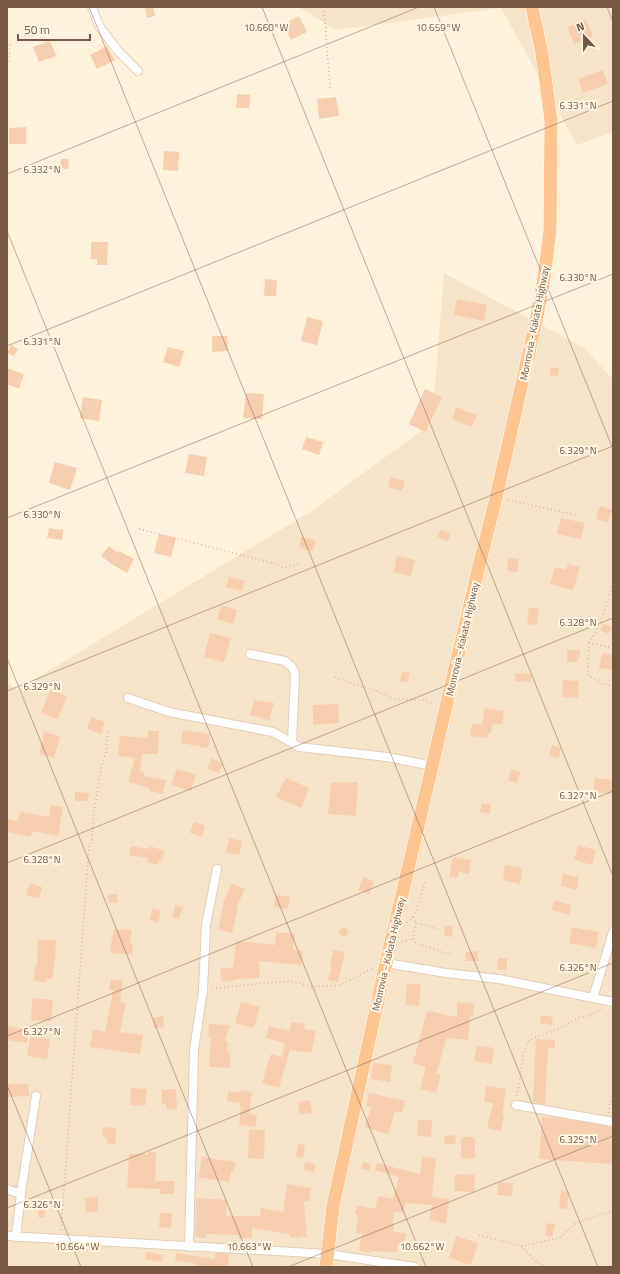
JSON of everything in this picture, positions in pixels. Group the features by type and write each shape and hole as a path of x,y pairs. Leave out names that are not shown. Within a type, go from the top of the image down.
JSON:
{"highway":[{"name":"Monrovia - Kakata Highway","path":"327,1260 333,1206 386,963 445,708 496,498 536,321 544,278 550,230 550,120 542,54 532,7"}],"street":[{"path":"92,7 99,26 118,52 138,71"},
{"path":"250,654 284,661 292,667 295,674 292,742"},
{"path":"128,698 169,712 273,732 299,747 387,757 432,766"},
{"path":"189,1247 194,1050 203,990 206,925 217,869"},
{"path":"593,998 613,932"},
{"path":"386,963 446,973 499,979 613,1002"},
{"path":"36,1096 21,1193 11,1236 189,1247 415,1267"},
{"path":"516,1105 610,1122"},
{"path":"7,1188 21,1193"}],"path":[{"path":"324,7 330,89"},
{"path":"7,42 10,45 9,61 7,65"},
{"path":"496,498 576,515"},
{"path":"139,529 277,564 283,568 302,563"},
{"path":"613,584 600,622 589,644 588,675 602,684 613,686"},
{"path":"589,644 613,648"},
{"path":"335,677 365,688 369,688 395,699 423,700 445,708"},
{"path":"60,1239 89,847 92,840 93,818 102,764 106,752 108,729"},
{"path":"395,923 408,923 413,917 425,882"},
{"path":"413,917 416,924 414,939 416,943 453,954"},
{"path":"416,924 439,929"},
{"path":"203,990 291,981 313,987 340,985 386,963"},
{"path":"516,1105 524,1052 530,1040 565,1026 577,1018 588,1016 613,1002"},
{"path":"610,1122 613,1091"},
{"path":"479,1235 521,1246 559,1238 576,1224 613,1210"},
{"path":"521,1246 538,1263 548,1267"}],"shaded area":[{"path":"299,7 613,7 613,132 577,145 501,8 335,30"},
{"path":"444,273 583,347 613,379 613,1267 7,1267 7,681 17,690 310,512 432,423"}],"building":[{"path":"145,7 153,7 155,16 147,18"},
{"path":"299,16 307,32 291,40 283,24"},
{"path":"586,20 593,36 574,44 567,27"},
{"path":"50,41 56,56 39,62 33,47"},
{"path":"107,46 115,60 97,69 90,55"},
{"path":"603,70 608,84 583,93 578,79"},
{"path":"237,94 250,95 249,108 236,108"},
{"path":"336,97 339,116 319,119 317,99"},
{"path":"26,127 26,144 9,144 9,128"},
{"path":"164,151 179,152 178,171 163,170"},
{"path":"61,159 69,159 68,169 60,168"},
{"path":"91,242 108,242 107,265 97,265 97,259 91,259"},
{"path":"265,279 277,280 276,296 264,296"},
{"path":"457,299 487,305 484,321 454,315"},
{"path":"307,317 323,321 317,345 301,341"},
{"path":"212,336 227,336 228,351 212,352"},
{"path":"11,345 18,349 14,356 7,353"},
{"path":"168,347 184,351 179,367 163,362"},
{"path":"550,367 559,368 558,376 550,375"},
{"path":"7,368 24,374 19,389 7,384"},
{"path":"425,389 442,397 426,432 409,424"},
{"path":"246,393 264,394 262,419 243,418"},
{"path":"83,397 102,400 99,421 80,418"},
{"path":"456,407 477,415 472,427 452,419"},
{"path":"306,437 323,442 319,455 302,449"},
{"path":"189,454 207,457 204,476 185,473"},
{"path":"55,462 77,468 70,490 49,483"},
{"path":"391,477 405,481 402,491 388,487"},
{"path":"600,506 612,510 608,523 596,519"},
{"path":"561,518 585,523 581,539 557,534"},
{"path":"49,528 63,530 62,540 47,538"},
{"path":"440,530 451,533 448,541 437,537"},
{"path":"159,534 176,538 171,557 154,553"},
{"path":"301,537 316,540 313,551 299,548"},
{"path":"109,546 118,553 119,551 134,559 127,573 101,556"},
{"path":"397,556 415,560 411,576 394,572"},
{"path":"508,558 519,559 517,572 507,571"},
{"path":"568,564 580,567 573,590 550,584 555,567 566,570"},
{"path":"229,577 245,581 242,591 226,587"},
{"path":"221,605 237,610 233,624 217,619"},
{"path":"529,607 539,609 537,625 527,624"},
{"path":"603,624 612,627 608,634 600,630"},
{"path":"210,633 231,638 224,662 204,657"},
{"path":"567,650 580,650 580,658 578,658 577,662 567,662"},
{"path":"602,653 613,655 613,670 599,668"},
{"path":"402,671 410,673 407,683 400,681"},
{"path":"515,673 531,674 531,682 515,681"},
{"path":"563,680 579,681 578,698 562,697"},
{"path":"50,690 67,696 58,719 41,713"},
{"path":"254,700 274,703 269,720 250,715"},
{"path":"338,704 339,723 313,725 313,705"},
{"path":"485,708 504,711 502,725 493,723 491,733 488,733 487,738 470,736 472,724 482,725"},
{"path":"91,717 105,722 101,734 87,729"},
{"path":"183,730 210,734 208,748 181,743"},
{"path":"148,731 159,731 158,754 142,754 140,771 145,772 144,776 166,780 163,794 150,791 150,789 129,782 135,758 118,756 120,736 148,738"},
{"path":"44,732 60,736 54,758 39,754"},
{"path":"552,745 561,747 559,758 549,756"},
{"path":"212,758 223,764 218,773 207,768"},
{"path":"177,769 196,775 191,791 171,785"},
{"path":"511,769 520,772 517,783 508,780"},
{"path":"286,778 309,788 301,808 276,797"},
{"path":"595,778 613,780 613,794 593,792"},
{"path":"358,782 356,816 328,814 331,783"},
{"path":"75,792 89,793 88,801 75,801"},
{"path":"482,803 491,804 490,814 480,812"},
{"path":"51,805 63,807 58,836 32,831 31,837 7,832 8,819 18,821 20,812 49,817"},
{"path":"194,822 205,826 202,837 190,833"},
{"path":"229,838 242,841 239,855 226,852"},
{"path":"578,845 596,850 592,865 574,860"},
{"path":"131,846 149,849 150,846 165,851 161,862 159,861 158,865 147,862 148,858 129,855"},
{"path":"453,857 471,860 469,874 459,872 457,878 449,877"},
{"path":"505,865 522,868 520,884 503,880"},
{"path":"563,874 579,877 577,890 561,886"},
{"path":"363,877 374,881 369,894 358,890"},
{"path":"30,883 42,887 39,899 26,895"},
{"path":"232,883 245,889 236,908 238,909 232,933 218,930 223,902"},
{"path":"117,894 118,902 109,903 108,895"},
{"path":"276,895 290,897 288,909 274,907"},
{"path":"554,900 571,905 569,915 552,910"},
{"path":"175,905 183,907 179,919 172,917"},
{"path":"153,908 161,911 158,923 149,920"},
{"path":"445,925 453,926 452,937 444,936"},
{"path":"342,927 349,930 346,937 338,933"},
{"path":"572,927 599,932 596,948 569,943"},
{"path":"114,929 132,930 130,943 133,943 132,955 110,953"},
{"path":"276,932 295,934 293,950 303,951 301,965 259,961 260,978 235,979 236,980 222,982 220,969 233,967 236,941 275,945"},
{"path":"38,940 56,940 52,979 47,979 46,983 33,980 37,965"},
{"path":"333,950 345,952 338,982 328,980 332,966 330,965"},
{"path":"478,951 478,961 466,961 466,952"},
{"path":"498,958 507,958 507,970 497,970"},
{"path":"111,979 123,981 120,1002 126,1003 120,1032 143,1035 140,1054 90,1047 93,1029 105,1032 113,990 109,990"},
{"path":"407,983 421,985 419,1006 405,1005"},
{"path":"32,998 53,1000 51,1021 31,1020"},
{"path":"241,1002 260,1007 254,1028 235,1023"},
{"path":"457,1002 474,1003 473,1017 470,1017 468,1040 447,1038 436,1074 441,1075 436,1093 420,1089 426,1067 413,1063 427,1011 457,1017"},
{"path":"541,1015 553,1017 552,1025 540,1023"},
{"path":"163,1016 164,1027 154,1028 153,1018"},
{"path":"291,1022 305,1024 304,1029 316,1031 311,1053 290,1050 279,1088 262,1083 271,1054 282,1057 285,1043 266,1038 269,1026 290,1031"},
{"path":"209,1024 230,1025 225,1041 228,1042 227,1052 230,1052 230,1068 209,1067 211,1037 208,1037"},
{"path":"7,1026 28,1030 27,1043 7,1040"},
{"path":"30,1037 50,1039 47,1059 27,1056"},
{"path":"536,1039 555,1040 555,1048 548,1048 545,1105 533,1102"},
{"path":"477,1045 494,1048 492,1064 474,1061"},
{"path":"373,1063 392,1065 390,1082 371,1079"},
{"path":"7,1084 28,1084 29,1096 7,1097"},
{"path":"486,1086 506,1089 501,1131 487,1128 493,1103 484,1102"},
{"path":"131,1088 147,1089 145,1106 130,1105"},
{"path":"176,1089 177,1109 167,1110 166,1104 162,1104 162,1090"},
{"path":"241,1090 252,1092 249,1114 257,1115 256,1127 239,1125 240,1103 227,1101 228,1091 241,1092"},
{"path":"369,1093 405,1101 402,1113 395,1112 388,1134 365,1127 371,1107 366,1106"},
{"path":"310,1100 312,1113 300,1115 298,1102"},
{"path":"542,1117 559,1118 613,1127 613,1164 539,1159"},
{"path":"418,1120 432,1120 431,1137 417,1136"},
{"path":"103,1127 116,1128 115,1144 107,1144 107,1137 102,1137"},
{"path":"249,1130 265,1130 264,1159 248,1158"},
{"path":"455,1135 456,1143 445,1145 444,1136"},
{"path":"461,1137 475,1137 475,1158 461,1159"},
{"path":"298,1144 305,1145 303,1158 296,1157"},
{"path":"148,1152 156,1152 155,1181 174,1181 174,1194 160,1194 160,1189 127,1188 129,1154 148,1154"},
{"path":"202,1157 235,1162 234,1171 231,1171 229,1182 198,1177"},
{"path":"422,1157 436,1158 432,1197 449,1199 446,1224 429,1220 432,1205 406,1203 403,1213 394,1211 393,1227 394,1232 406,1233 404,1246 397,1245 397,1252 371,1251 371,1253 359,1250 362,1234 356,1233 358,1215 355,1214 357,1205 375,1209 378,1196 393,1199 399,1177 375,1170 377,1163 420,1174"},
{"path":"305,1162 316,1164 314,1172 304,1170"},
{"path":"363,1162 371,1164 369,1171 361,1169"},
{"path":"455,1174 475,1175 474,1192 454,1191"},
{"path":"499,1182 513,1183 512,1196 497,1195"},
{"path":"287,1184 311,1188 309,1201 304,1201 307,1238 300,1236 300,1238 290,1237 290,1234 252,1228 252,1238 239,1238 239,1235 206,1234 206,1238 195,1237 196,1198 227,1200 226,1216 260,1216 261,1208 283,1212"},
{"path":"561,1191 569,1192 567,1209 559,1208"},
{"path":"98,1197 98,1212 86,1212 85,1198"},
{"path":"44,1205 46,1217 39,1218 37,1206"},
{"path":"160,1213 172,1213 171,1228 159,1227"},
{"path":"547,1223 555,1224 552,1237 545,1236"},
{"path":"456,1236 478,1243 471,1265 449,1258"},
{"path":"146,1252 163,1255 162,1262 145,1259"},
{"path":"176,1253 215,1259 215,1253 229,1254 228,1267 197,1267 197,1264 175,1261"}]}
